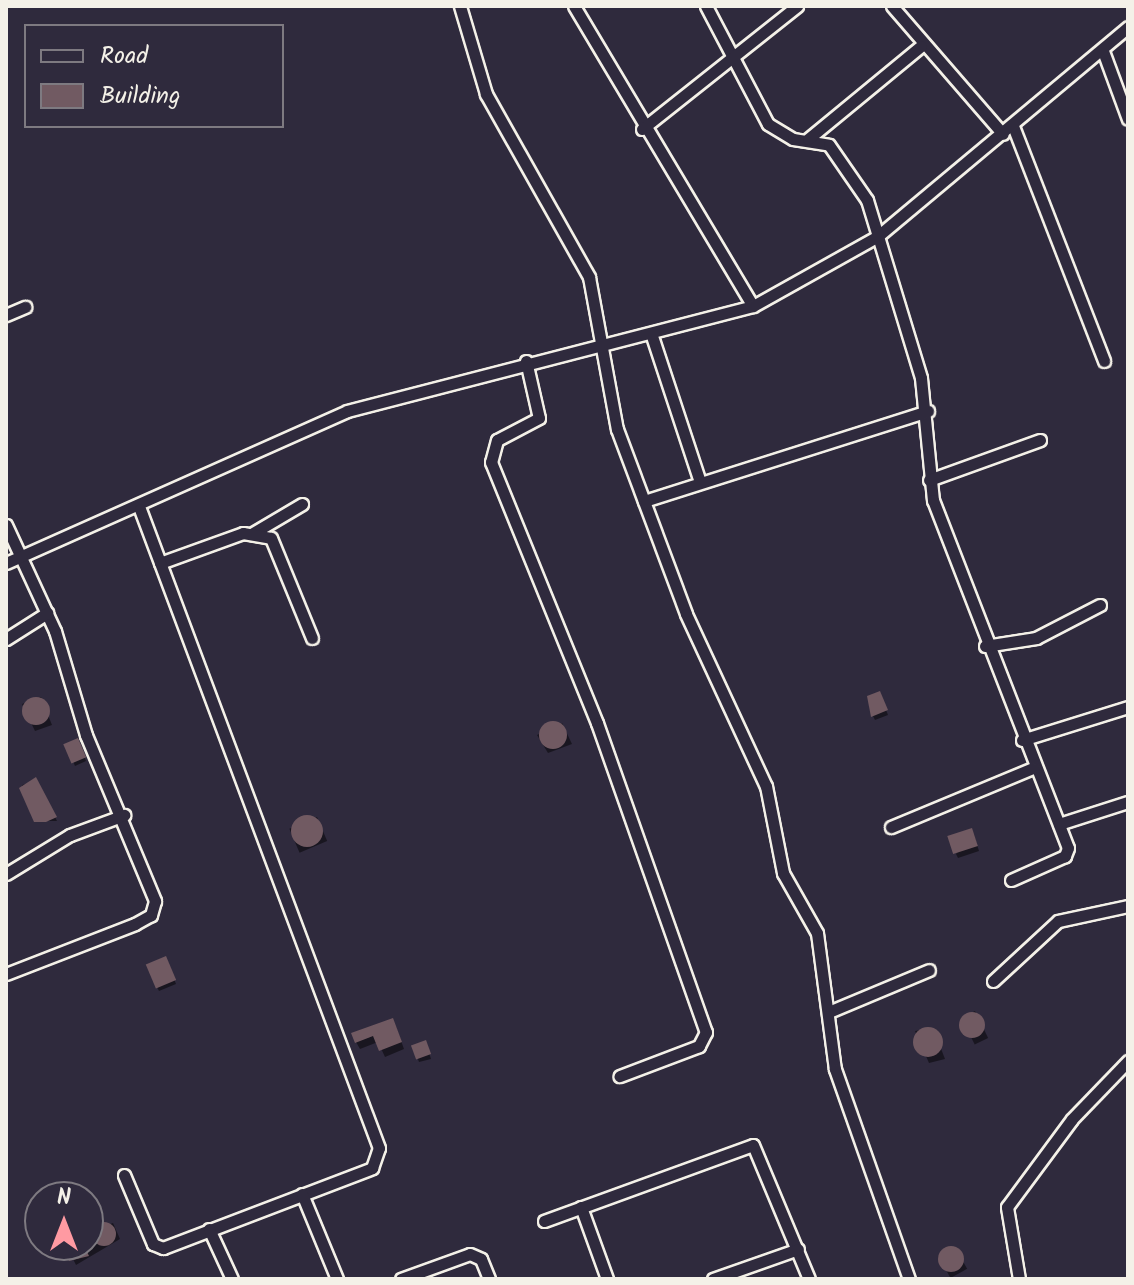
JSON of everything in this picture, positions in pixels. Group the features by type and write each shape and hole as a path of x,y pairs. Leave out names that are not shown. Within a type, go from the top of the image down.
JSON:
{"street":[{"path":"460,6 486,94 589,277 596,344 644,501 686,614 766,786 774,849 817,933 831,1011 835,1069 909,1279"},
{"path":"574,6 642,129 753,306"},
{"path":"706,6 768,124 829,145 855,172 878,236 928,411 929,480 985,646 1033,768 1059,824 1065,856 1011,880"},
{"path":"642,129 735,62 797,6"},
{"path":"892,6 921,46 1003,134"},
{"path":"6,563 140,509 347,411 526,361 753,306 878,236 1128,27"},
{"path":"808,140 921,46"},
{"path":"1103,51 1128,119"},
{"path":"1013,126 1104,361"},
{"path":"6,315 25,307"},
{"path":"651,333 700,482"},
{"path":"526,361 539,418 497,440 491,462 597,723 706,1032 699,1046 620,1076"},
{"path":"644,501 928,411"},
{"path":"929,480 1040,440"},
{"path":"160,563 253,533 302,504"},
{"path":"124,1175 156,1248 372,1168 379,1148 140,509"},
{"path":"6,525 47,613 86,735 124,815 155,901 151,915 6,974"},
{"path":"253,533 278,546 312,638"},
{"path":"985,646 1036,638 1100,605"},
{"path":"6,639 47,613"},
{"path":"1022,740 1128,707"},
{"path":"891,827 1033,768"},
{"path":"1059,824 1128,802"},
{"path":"6,874 70,835 124,815"},
{"path":"993,981 1058,921 1128,906"},
{"path":"831,1011 929,970"},
{"path":"1019,1279 1007,1207 1039,1174 1072,1119 1128,1061"},
{"path":"544,1221 753,1145 809,1279"},
{"path":"302,1194 337,1279"},
{"path":"581,1207 607,1279"},
{"path":"209,1229 232,1279"},
{"path":"713,1279 798,1249"},
{"path":"401,1279 470,1254 481,1259 489,1279"}],"building":[{"path":"880,691 888,710 871,717 867,696"},
{"path":"36,697 46,701 50,711 46,721 36,725 26,721 22,711 26,701"},
{"path":"553,721 563,725 567,735 563,745 553,749 543,745 539,735 543,725"},
{"path":"78,738 86,757 71,764 63,744"},
{"path":"36,777 57,817 46,822 34,822 19,788"},
{"path":"307,815 318,820 323,831 318,842 307,847 296,842 291,831 296,820"},
{"path":"972,828 978,846 953,854 947,836"},
{"path":"166,956 176,980 156,989 146,965"},
{"path":"972,1012 981,1016 985,1025 981,1034 972,1038 963,1034 959,1025 963,1016"},
{"path":"393,1018 402,1042 379,1051 373,1036 355,1043 351,1033"},
{"path":"928,1027 939,1031 943,1042 939,1053 928,1057 917,1053 913,1042 917,1031"},
{"path":"426,1040 431,1054 416,1060 411,1045"},
{"path":"104,1222 115,1230 115,1238 104,1246"},
{"path":"951,1246 960,1250 964,1259 960,1268 951,1272 942,1268 938,1259 942,1250"}]}
